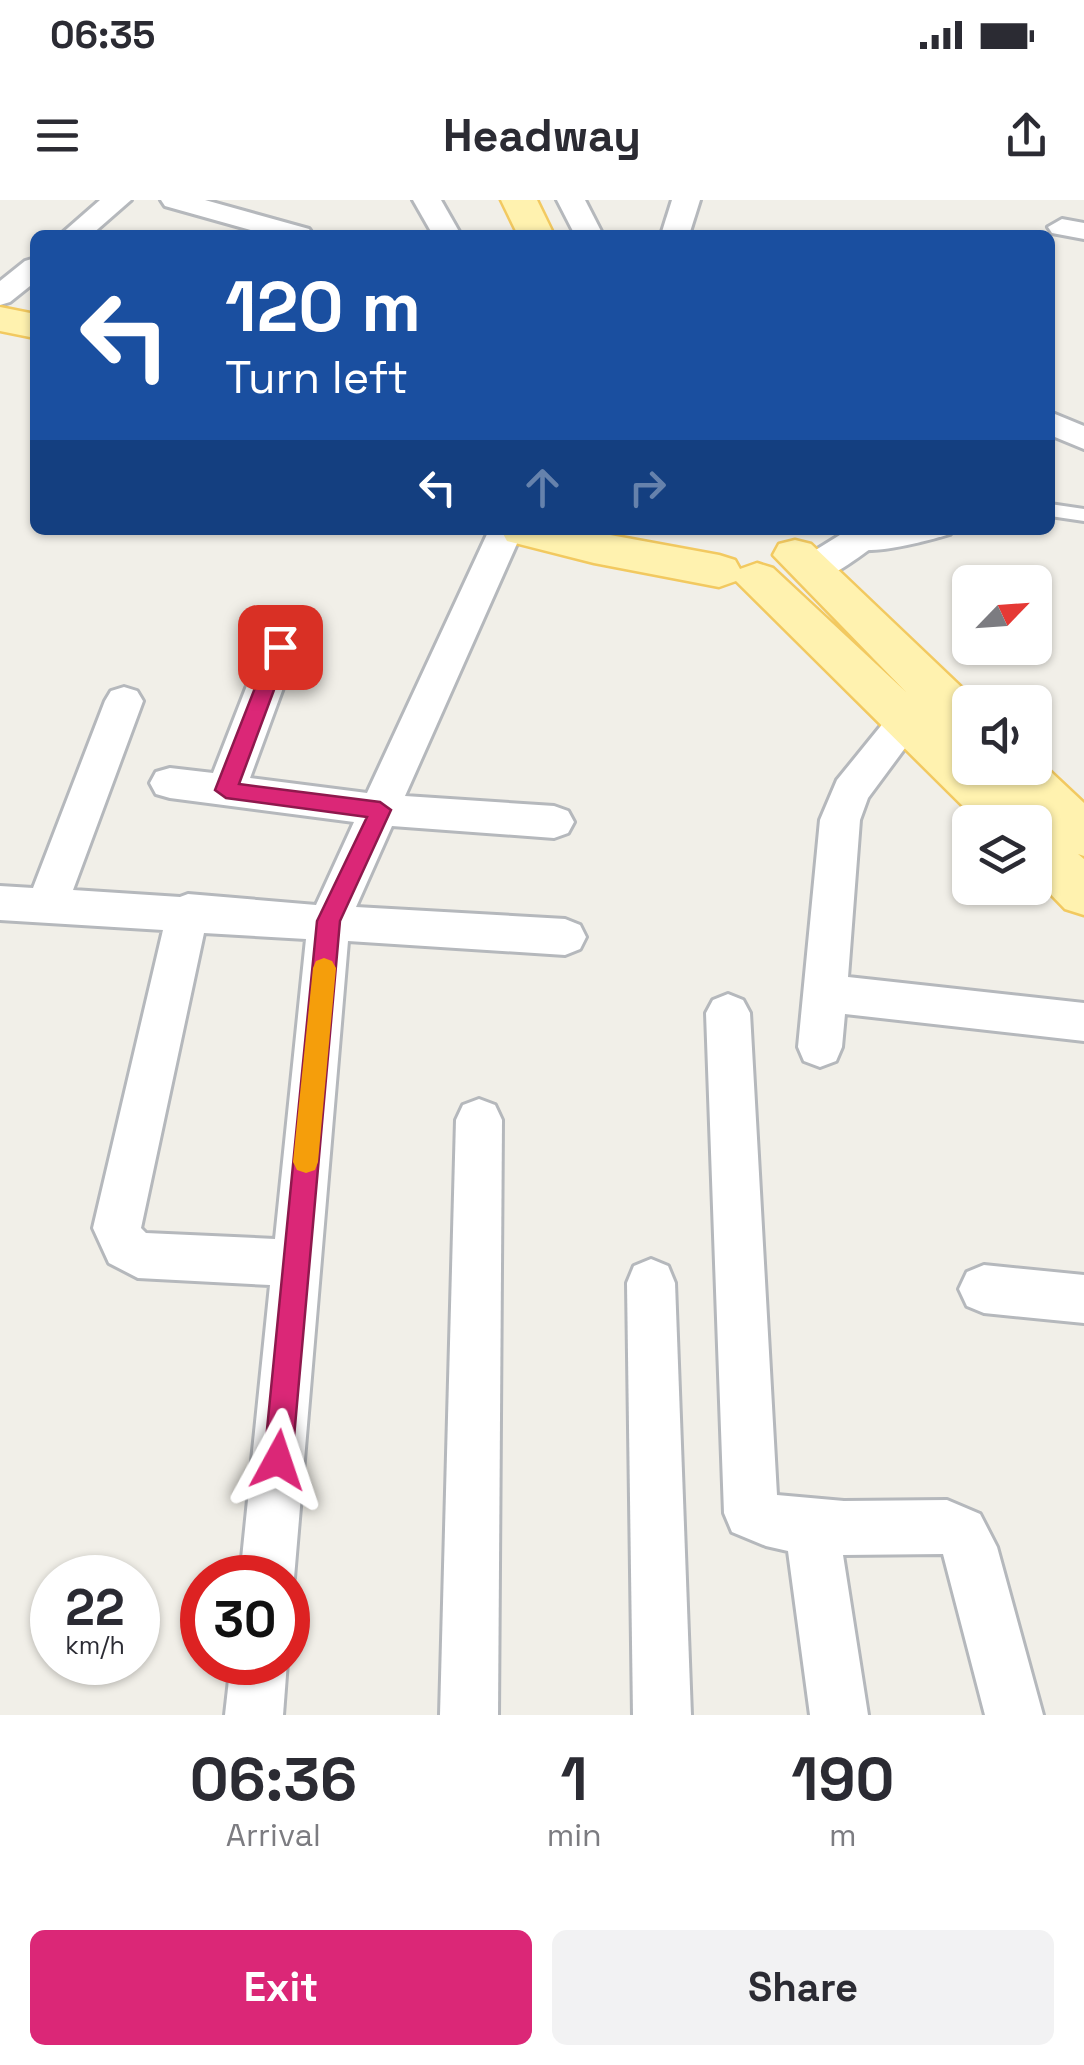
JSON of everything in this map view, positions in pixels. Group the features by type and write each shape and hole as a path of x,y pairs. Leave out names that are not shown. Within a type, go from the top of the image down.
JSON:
{"main road":[{"path":"519,200 534,230"},
{"path":"0,319 30,325"},
{"path":"543,535 594,548 762,556 952,709"},
{"path":"762,556 906,722 994,805"},
{"path":"1032,785 1084,835"},
{"path":"1052,862 1084,894"}],"street":[{"path":"80,230 117,200"},
{"path":"176,200 281,230"},
{"path":"427,200 444,230"},
{"path":"571,200 586,230"},
{"path":"677,230 686,200"},
{"path":"204,230 222,214"},
{"path":"0,296 30,271"},
{"path":"1055,424 1084,439"},
{"path":"269,1555 328,921 504,535"},
{"path":"762,556 862,537"},
{"path":"226,790 280,647"},
{"path":"47,905 124,700"},
{"path":"820,1047 844,805 906,722"},
{"path":"170,783 380,810 554,822"},
{"path":"0,903 188,911 564,937"},
{"path":"188,911 118,1228 121,1242 131,1253 144,1256 296,1263"},
{"path":"825,993 1084,1022"},
{"path":"728,1013 751,1514 760,1520 812,1526 947,1527 961,1533 970,1547 1014,1715"},
{"path":"469,1715 480,1120"},
{"path":"651,1283 662,1715"},
{"path":"984,1289 1084,1299"},
{"path":"812,1526 839,1715"},
{"path":"254,1715 257,1685"}],"lane":[{"path":"1055,511 1084,515"},
{"path":"862,537 907,540 926,535"}],"slow traffic":[{"path":"306,1162 324,968"}],"route":[{"path":"278,1460 328,921 380,810 226,790 280,647"}]}
